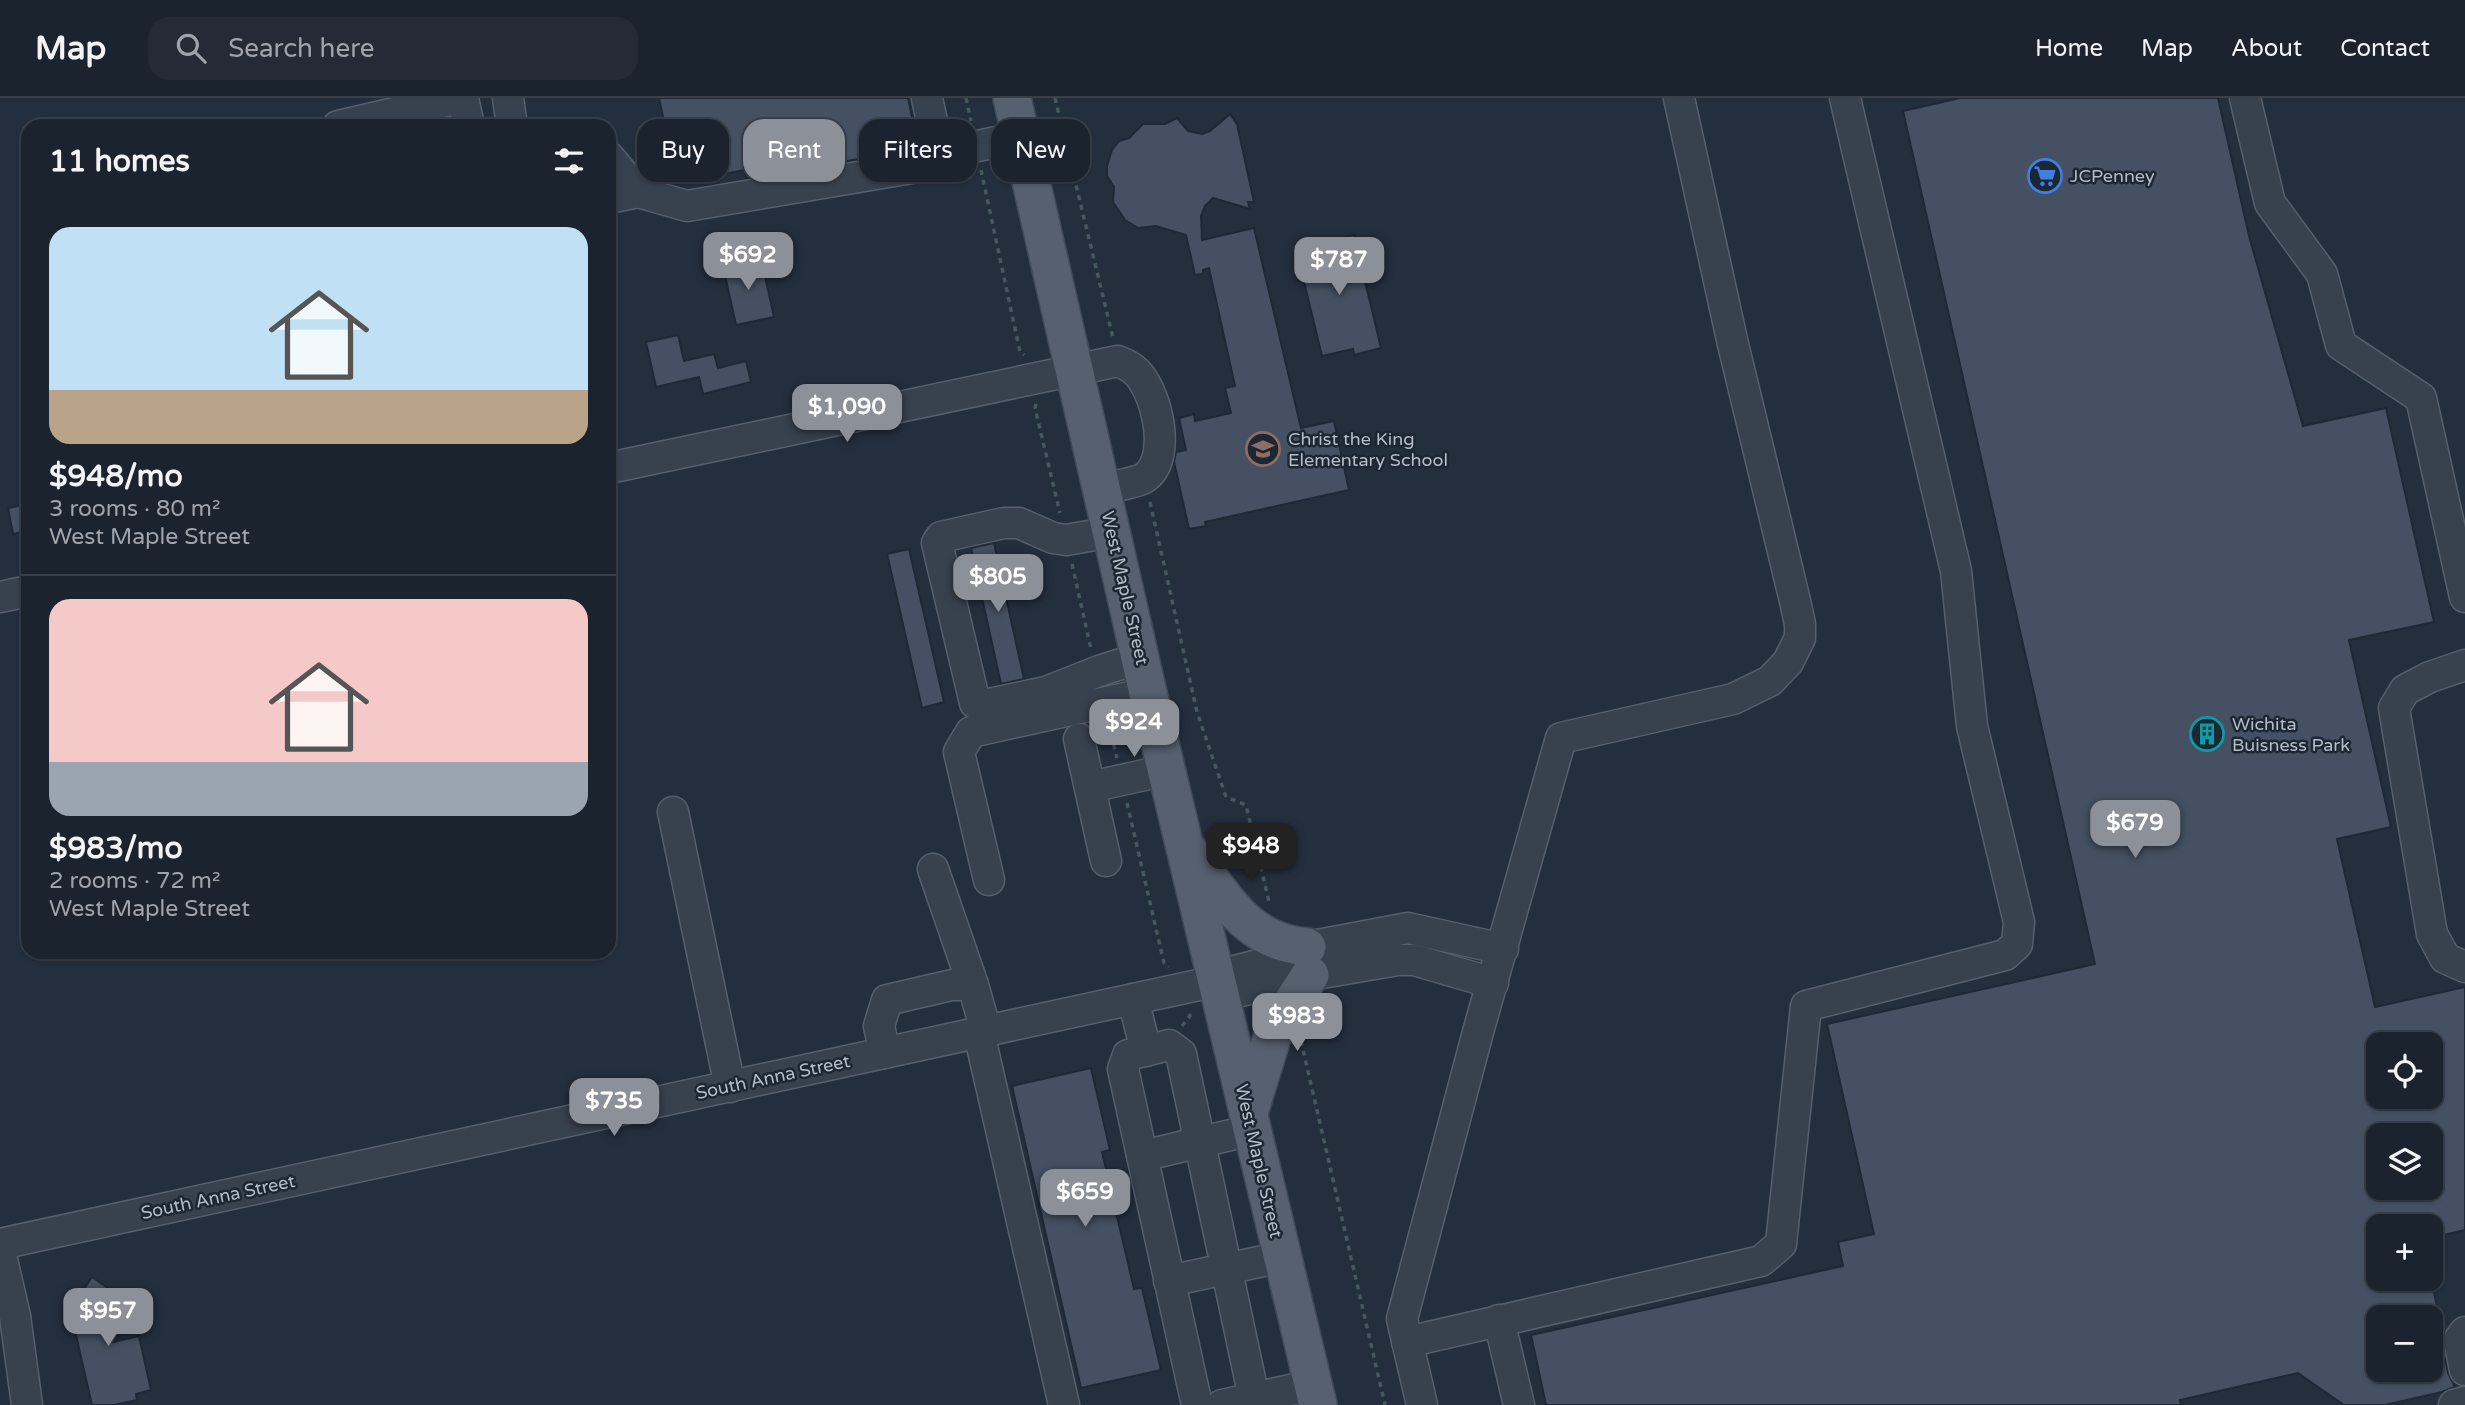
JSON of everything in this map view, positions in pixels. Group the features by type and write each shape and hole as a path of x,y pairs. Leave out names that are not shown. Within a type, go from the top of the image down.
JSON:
{"main road":[{"name":"West Maple Street","path":"1012,98 1017,119"},
{"name":"West Maple Street","path":"1032,182 1184,844 1209,985 1250,1122 1315,1395"},
{"path":"1184,844 1247,925 1286,945 1309,961 1274,1031 1250,1122"}],"street":[{"path":"369,119 461,98 468,119"},
{"path":"508,98 511,119"},
{"path":"928,98 932,119"},
{"path":"1422,1405 1402,1319 1561,738 1733,699 1770,681 1788,662 1800,638 1795,601 1732,340 1679,98"},
{"path":"2245,98 2270,203 2322,274 2341,345 2421,398 2465,597"},
{"path":"1407,1342 1761,1261 1781,1244 1805,1006 2006,955 2017,944 2017,914 1972,726 1956,571 1855,100"},
{"path":"616,165 638,192"},
{"path":"616,197 638,192 687,206 859,177"},
{"path":"616,467 1118,361 1134,369 1150,393 1161,438 1160,453 1154,467 1144,478 1102,489"},
{"path":"1112,532 1066,540 1053,538 1019,523 1004,523 941,537 937,543 975,703 980,706 1027,697 1140,658"},
{"path":"0,597 21,592"},
{"path":"2465,665 2430,677 2405,691 2393,708 2432,934 2445,958 2465,967"},
{"path":"989,880 959,752 971,732 1148,693"},
{"path":"1079,739 1106,861"},
{"path":"1090,787 1167,770"},
{"path":"673,812 730,1087"},
{"path":"933,869 973,985 1064,1405"},
{"path":"1309,961 1408,928 1503,949"},
{"name":"South Anna Street","path":"0,1244 1133,999 1209,985 1289,957 1309,961"},
{"path":"1309,961 1414,960 1493,983"},
{"path":"885,1053 879,1026 887,1000 952,985 973,985"},
{"path":"1133,999 1146,1051"},
{"path":"1197,1405 1122,1069 1128,1055 1169,1045 1181,1054 1254,1398"},
{"path":"1142,1156 1200,1143 1250,1122"},
{"path":"0,1251 15,1316 27,1405"},
{"path":"1169,1281 1282,1256"},
{"path":"1499,1320 1519,1405"},
{"path":"2465,1332 2459,1340 2465,1370"},
{"path":"1222,1405 1254,1398 1315,1395"},
{"path":"2454,1405 2465,1402"}],"path":[{"path":"966,98 970,119"},
{"path":"1055,98 1118,361"},
{"path":"977,151 1020,352 1031,360 1038,397 1035,408 1096,672"},
{"path":"1144,478 1197,712 1226,797 1246,805 1270,905 1256,931"},
{"path":"1104,703 1164,963 1179,976 1209,985 1182,1027"},
{"path":"1282,1017 1300,1034 1385,1405"}],"building":[{"path":"659,98 908,98 912,119 859,119 859,159 845,161 845,119 743,119 743,170 729,173 729,119 663,119"},
{"name":"Wichita Buisness Park","path":"1960,98 2218,98 2249,236 2303,426 2386,408 2434,622 2349,640 2391,827 2337,839 2375,1007 2465,987 2465,1230 2443,1235 2443,1214 2366,1214 2366,1291 2434,1291 2437,1305 2366,1305 2366,1382 2443,1382 2443,1348 2448,1373 2455,1387 2385,1405 2344,1405 2298,1373 2180,1400 2181,1405 1546,1405 1531,1335 1843,1266 1838,1242 1874,1234 1827,1024 2095,964 1903,111"},
{"path":"1230,114 1237,124 1254,202 1248,202 1250,209 1213,198 1205,206 1201,216 1202,240 1254,228 1301,428 1334,421 1349,490 1205,522 1206,526 1189,529 1174,462 1176,452 1186,450 1179,418 1194,414 1195,421 1231,413 1225,388 1235,386 1209,268 1203,270 1203,274 1195,275 1186,235 1156,226 1138,228 1125,220 1113,202 1114,187 1107,176 1107,166 1112,150 1119,141 1129,138 1143,124 1165,124 1177,118 1188,131 1202,134 1210,131"},
{"path":"1354,235 1381,348 1354,355 1353,349 1322,356 1296,249"},
{"path":"761,258 774,317 736,325 723,266"},
{"path":"678,335 684,361 714,354 718,368 746,361 751,382 703,394 699,377 656,387 646,342"},
{"path":"21,505 21,532 13,534 8,508"},
{"path":"994,543 1024,679 1001,684 971,548"},
{"path":"909,549 944,702 922,708 887,554"},
{"path":"1091,1068 1110,1150 1102,1152 1134,1289 1142,1288 1161,1370 1081,1388 1012,1086"},
{"path":"92,1277 126,1301 116,1316 126,1322 114,1342 139,1336 151,1390 136,1394 137,1400 114,1405 92,1405 70,1309"}],"place":[{"name":"JCPenney","path":"2045,176"},
{"name":"Christ the King Elementary School","path":"1263,449"},
{"name":"Wichita Buisness Park","path":"2207,734"}]}
